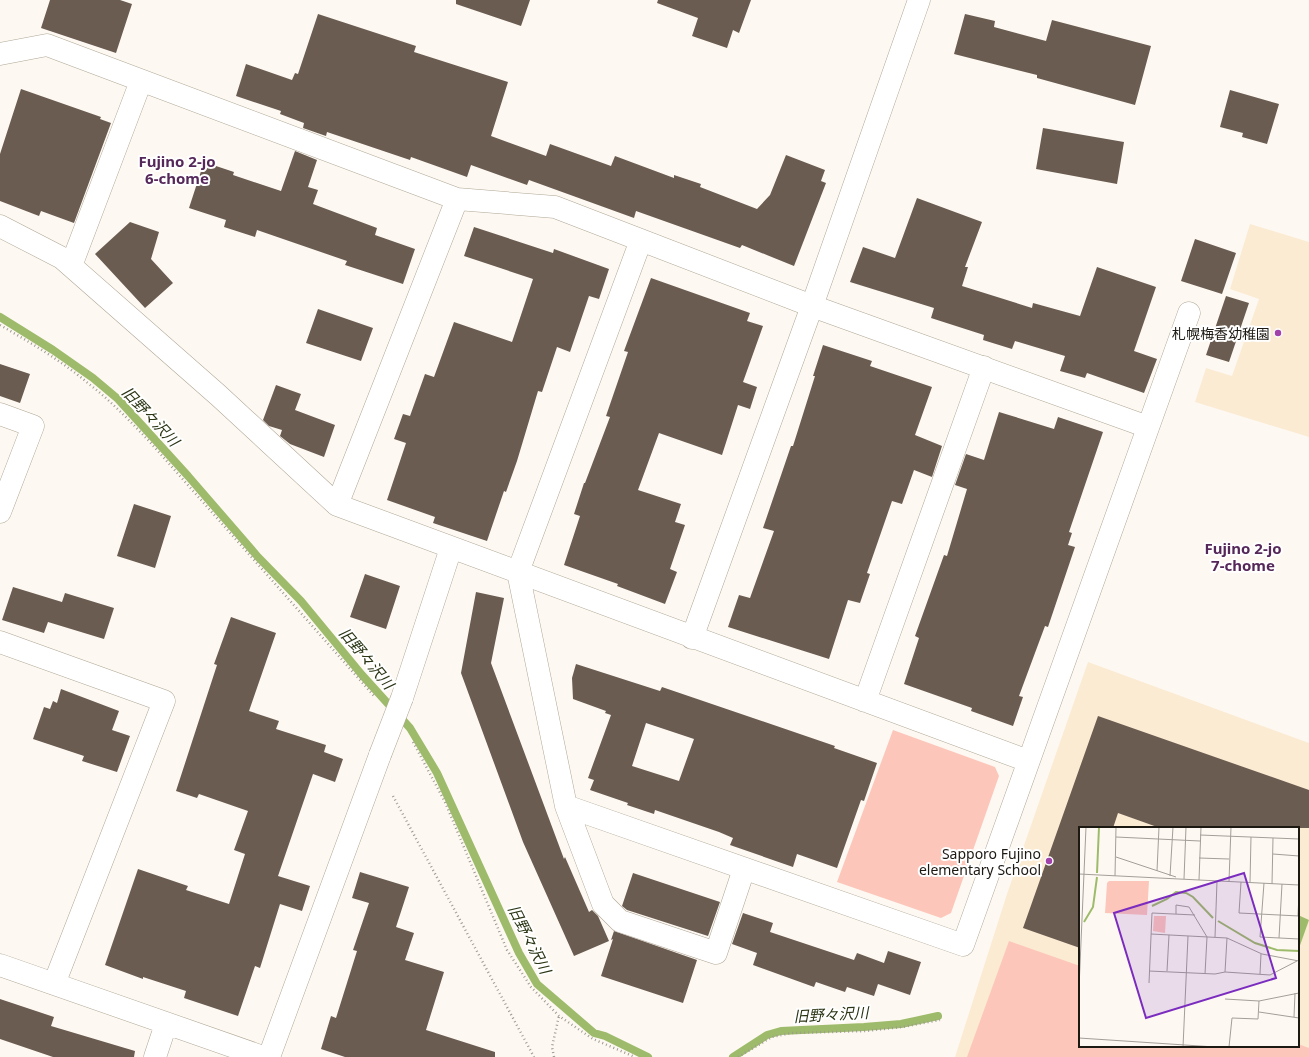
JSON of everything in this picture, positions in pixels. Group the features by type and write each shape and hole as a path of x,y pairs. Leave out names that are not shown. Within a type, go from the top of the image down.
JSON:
{"street":[{"path":"692,638 812,306 919,0"},
{"path":"0,54 47,45 457,199 555,207 812,306 1148,426"},
{"path":"71,266 141,81"},
{"path":"337,505 457,199"},
{"path":"0,226 62,258 218,395 337,505 692,638 1028,761"},
{"path":"641,240 518,572 566,806 603,904 620,921 716,953 744,869"},
{"path":"566,806 963,945 1189,313"},
{"path":"865,701 984,367"},
{"path":"0,414 33,426 0,512"},
{"path":"269,1057 402,698 451,548"},
{"path":"0,642 164,700 54,984"},
{"path":"0,965 263,1057"},
{"path":"155,1057 166,1024"}],"path":[{"path":"0,325 22,337 59,362 89,383 113,404 149,441 376,698"},
{"path":"412,740 445,802 507,950 531,987 559,1016 593,1039 635,1057"},
{"path":"389,790 397,802 508,1012 534,1057"},
{"path":"554,1057 552,1047 559,1016"},
{"path":"738,1057 772,1037 792,1033 866,1031 940,1020"}],"shaded area":[{"name":"札幌梅香幼稚園","path":"1250,224 1309,242 1309,437 1195,402 1206,368 1232,376 1259,299 1230,289"},
{"name":"Sapporo Fujino elementary School","path":"1088,662 1309,743 1309,1057 955,1057 1007,894"},
{"path":"893,730 995,767 999,776 951,913 941,918 837,882"},
{"path":"1299,915 1309,920 1299,948"},
{"path":"1009,941 1079,966 1079,1047 1299,1047 1299,1044 1309,1048 1309,1057 967,1057"}],"building":[{"path":"50,0 120,0 132,4 116,53 41,28"},
{"path":"456,0 530,0 521,26 456,4"},
{"path":"658,0 751,0 739,33 733,30 727,48 692,36 698,18 657,3"},
{"path":"318,14 416,46 414,52 508,82 491,136 546,156 550,144 611,166 615,156 674,178 674,175 701,184 700,187 757,209 770,195 786,155 825,170 821,181 826,183 794,266 742,245 740,248 636,211 634,218 529,180 527,185 471,165 467,177 411,157 410,160 327,132 326,136 303,128 304,123 280,114 281,111 236,96 246,64 292,80 295,73 298,74"},
{"path":"965,14 995,21 994,27 1046,41 1052,20 1151,46 1135,105 1037,78 1037,75 954,54"},
{"path":"21,89 101,117 100,119 111,123 74,223 41,211 39,216 0,201 0,154"},
{"path":"1230,90 1279,104 1267,144 1242,137 1243,133 1220,127"},
{"path":"1043,128 1124,142 1117,184 1036,169"},
{"path":"295,151 317,160 308,187 318,190 313,204 377,228 375,235 415,249 403,284 345,265 347,261 257,230 255,237 224,227 226,220 189,208 204,162 234,172 233,175 281,191"},
{"path":"917,198 982,222 965,267 968,267 962,286 1032,308 1033,303 1080,316 1097,267 1156,287 1134,351 1157,359 1144,393 1087,373 1085,378 1060,371 1065,356 1015,341 1012,349 983,340 984,335 931,318 934,308 850,282 863,247 895,258"},
{"path":"130,222 159,232 151,259 173,283 145,308 95,254"},
{"path":"474,227 553,253 554,249 609,269 599,299 589,296 570,352 557,347 542,392 538,391 517,461 506,492 504,491 487,541 433,523 435,517 387,500 406,443 394,439 403,414 410,416 425,374 434,377 454,322 512,342 533,279 464,256"},
{"path":"1195,239 1236,253 1222,294 1181,281"},
{"path":"651,278 750,313 747,321 763,326 743,382 757,387 750,409 738,405 722,455 659,433 638,490 681,504 675,522 685,525 670,569 677,572 665,604 617,586 618,584 564,565 580,516 574,514 584,483 610,417 606,416 628,352 624,351"},
{"path":"1226,296 1249,303 1229,362 1206,355"},
{"path":"318,309 373,328 361,361 306,343"},
{"path":"823,345 872,361 870,366 932,387 915,435 942,446 932,477 914,470 902,504 892,501 867,573 870,574 860,603 848,600 829,659 728,627 739,595 750,598 774,531 763,528 791,446 793,446"},
{"path":"0,364 30,374 20,403 0,396"},
{"path":"276,385 301,394 295,410 335,425 324,457 290,444 280,436 282,430 269,426 263,420"},
{"path":"999,412 1054,429 1058,417 1103,432 1069,532 1072,533 1068,545 1075,547 1048,627 1045,626 1019,696 1023,697 1013,726 971,711 972,708 904,684 919,638 915,636 944,555 947,556 967,489 955,485 966,454 984,460"},
{"path":"134,504 171,516 155,568 117,556"},
{"path":"365,574 400,586 386,629 350,617"},
{"path":"13,587 62,602 65,593 114,608 104,639 48,622 44,633 2,620"},
{"path":"476,592 504,598 491,663 564,859 565,857 589,912 592,910 598,916 609,941 574,956 523,842 461,673"},
{"path":"231,617 276,633 249,711 279,721 276,729 326,745 324,752 343,759 335,782 313,774 278,876 310,886 302,911 280,904 260,968 255,966 238,1016 184,998 186,991 143,977 143,979 105,965 138,869 188,886 186,890 229,904 245,854 234,850 248,811 199,794 197,798 176,791 217,665 214,664"},
{"path":"576,664 660,691 662,687 835,746 834,748 877,763 864,801 861,800 837,868 797,854 793,867 730,845 733,838 719,832 655,810 654,814 590,790 594,780 588,778 611,715 605,713 606,711 573,699 572,678","holes":["646,723 694,739 679,781 632,766"]},
{"path":"61,689 119,711 112,730 130,736 117,772 82,761 84,756 33,739 44,707 50,709 53,701 57,703"},
{"path":"1098,716 1309,790 1309,828 1157,827 1118,813 1113,827 1079,827 1079,948 1023,928"},
{"path":"360,872 409,887 396,927 414,933 405,960 444,972 426,1030 495,1052 495,1057 345,1057 321,1049 331,1016 336,1018 357,951 353,950 369,903 352,898"},
{"path":"633,873 720,902 708,936 627,910 622,906"},
{"path":"743,913 773,923 770,932 854,960 857,953 884,963 888,951 921,962 910,995 878,984 874,996 847,987 845,992 816,982 814,987 753,965 757,953 732,944"},
{"path":"614,931 697,960 683,1003 601,976 613,939 611,940"},
{"path":"0,999 54,1017 51,1026 135,1051 134,1057 53,1057 0,1039"}],"waterway":[{"name":"旧野々沢川","path":"0,317 53,350 93,378 118,399 188,476 258,557 301,601 362,675 410,728 437,773 519,953 537,984 594,1033 605,1036 648,1057"},
{"name":"旧野々沢川","path":"733,1057 767,1035 781,1031 901,1024 938,1016"}],"place":[{"name":"札幌梅香幼稚園","path":"1278,333"},
{"name":"Sapporo Fujino elementary School","path":"1049,861"}],"district":[{"name":"Fujino 2-jo 6-chome","path":"177,170"},
{"name":"Fujino 2-jo 7-chome","path":"1243,556"}]}
